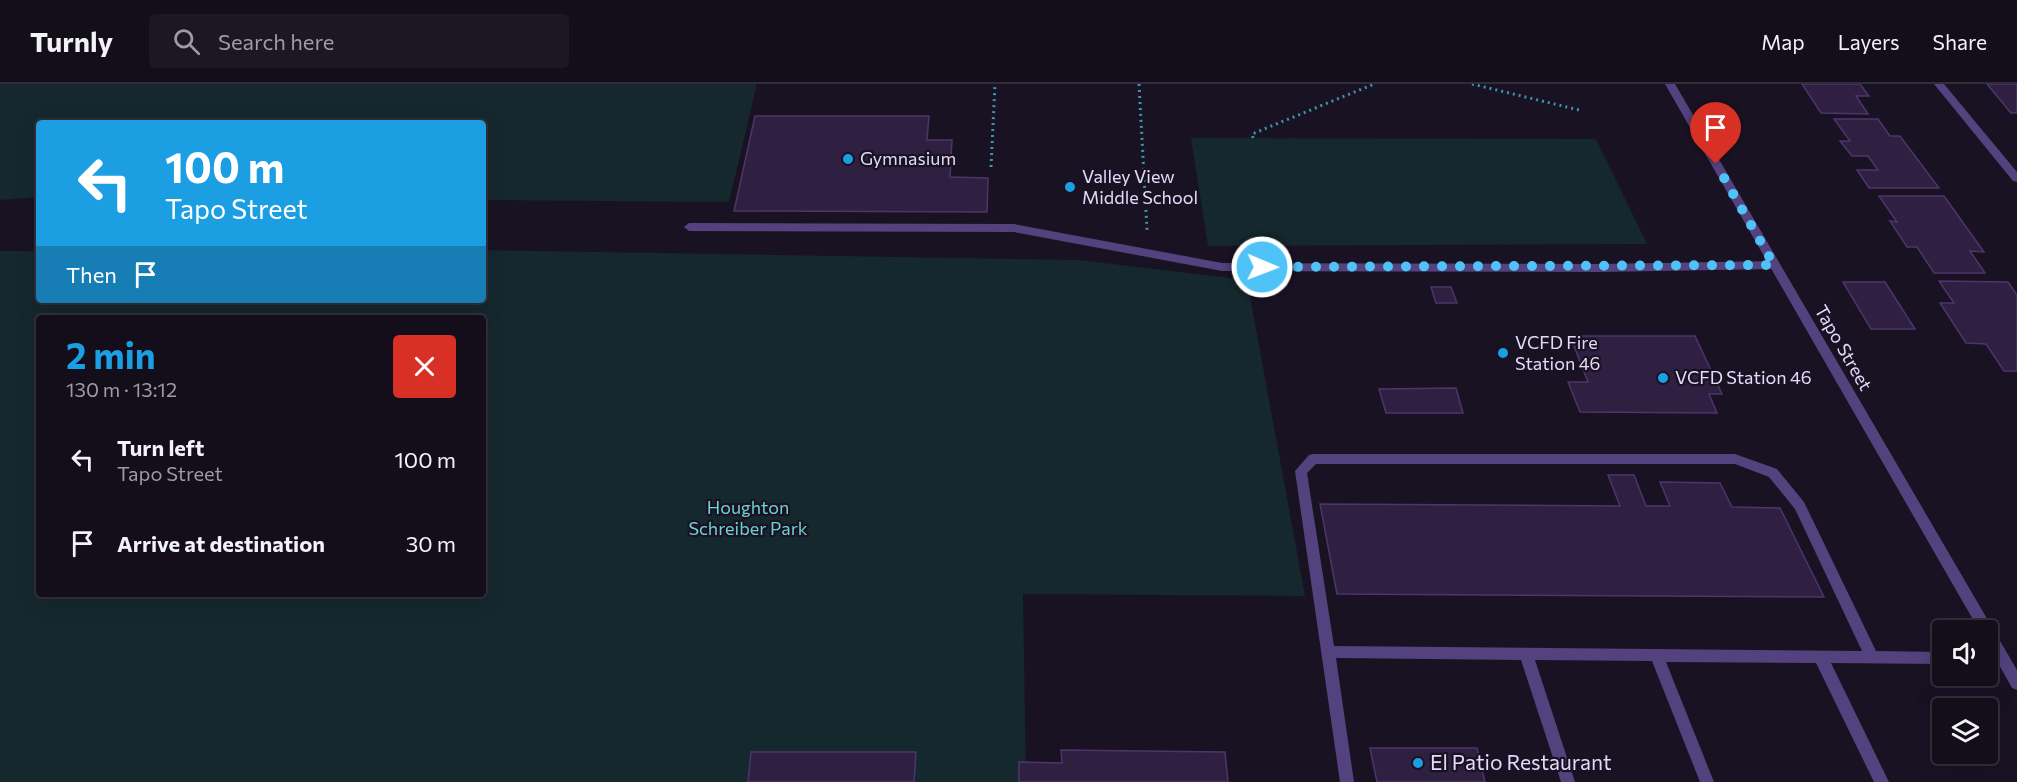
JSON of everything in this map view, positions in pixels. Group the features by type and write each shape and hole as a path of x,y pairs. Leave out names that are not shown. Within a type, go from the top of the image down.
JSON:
{"street":[{"name":"Tapo Street","path":"1670,84 1981,620"},
{"path":"1939,84 2017,180"},
{"path":"689,227 1014,228 1222,267 1599,268 1774,265"},
{"path":"1347,782 1301,471 1313,459 1735,459 1773,473 1800,506 1872,657"},
{"name":"Tapo Street","path":"1998,651 2017,684"},
{"path":"1328,652 1932,658"},
{"path":"1526,654 1568,782"},
{"path":"1656,655 1707,782"},
{"path":"1820,656 1882,782"}],"path":[{"path":"990,167 995,84"},
{"path":"1138,84 1149,252"},
{"path":"1253,138 1252,134 1374,84"},
{"path":"1472,84 1579,110"}],"green space":[{"path":"0,84 757,84 729,202 486,200 486,120 36,120 36,197 0,200"},
{"path":"1191,138 1596,139 1647,244 1208,246"},
{"name":"Houghton Schreiber Park","path":"486,250 1079,260 1247,280 1305,596 1023,594 1026,782 0,782 0,251 36,251 36,303 486,303"}],"building":[{"path":"1802,84 1860,84 1869,96 1856,96 1868,114 1821,113"},
{"path":"1987,84 2017,84 2017,113 2011,113"},
{"name":"Gymnasium","path":"755,116 929,116 927,140 952,140 950,177 988,178 987,212 734,211"},
{"path":"1834,119 1878,119 1890,136 1900,136 1939,188 1869,188 1857,170 1878,170 1868,156 1852,156 1840,141 1850,141"},
{"path":"1879,196 1944,196 1984,252 1970,251 1985,273 1934,273 1917,247 1907,247 1890,221 1897,222"},
{"path":"1939,281 2008,282 2017,295 2017,371 2004,371 1986,344 1966,343 1940,303 1954,303"},
{"path":"1843,282 1885,282 1915,329 1871,329"},
{"path":"1431,287 1451,287 1457,303 1436,303"},
{"path":"1570,336 1695,336 1722,394 1709,394 1717,413 1580,412 1568,382 1588,382"},
{"path":"1456,388 1463,413 1386,413 1379,389"},
{"path":"1608,475 1634,475 1646,506 1670,506 1660,482 1720,483 1732,507 1780,508 1824,597 1337,594 1320,504 1620,506"},
{"path":"1370,748 1477,748 1485,782 1377,782"},
{"path":"1061,750 1225,752 1228,782 1019,782 1019,762 1062,763"},
{"path":"751,752 916,752 914,782 748,782"}],"place":[{"name":"Gymnasium","path":"848,159"},
{"name":"Valley View Middle School","path":"1070,187"},
{"name":"VCFD Fire Station 46","path":"1503,353"},
{"name":"VCFD Station 46","path":"1663,378"},
{"name":"El Patio Restaurant","path":"1418,763"}],"route":[{"path":"1262,267 1599,268 1774,265 1716,164"}]}
